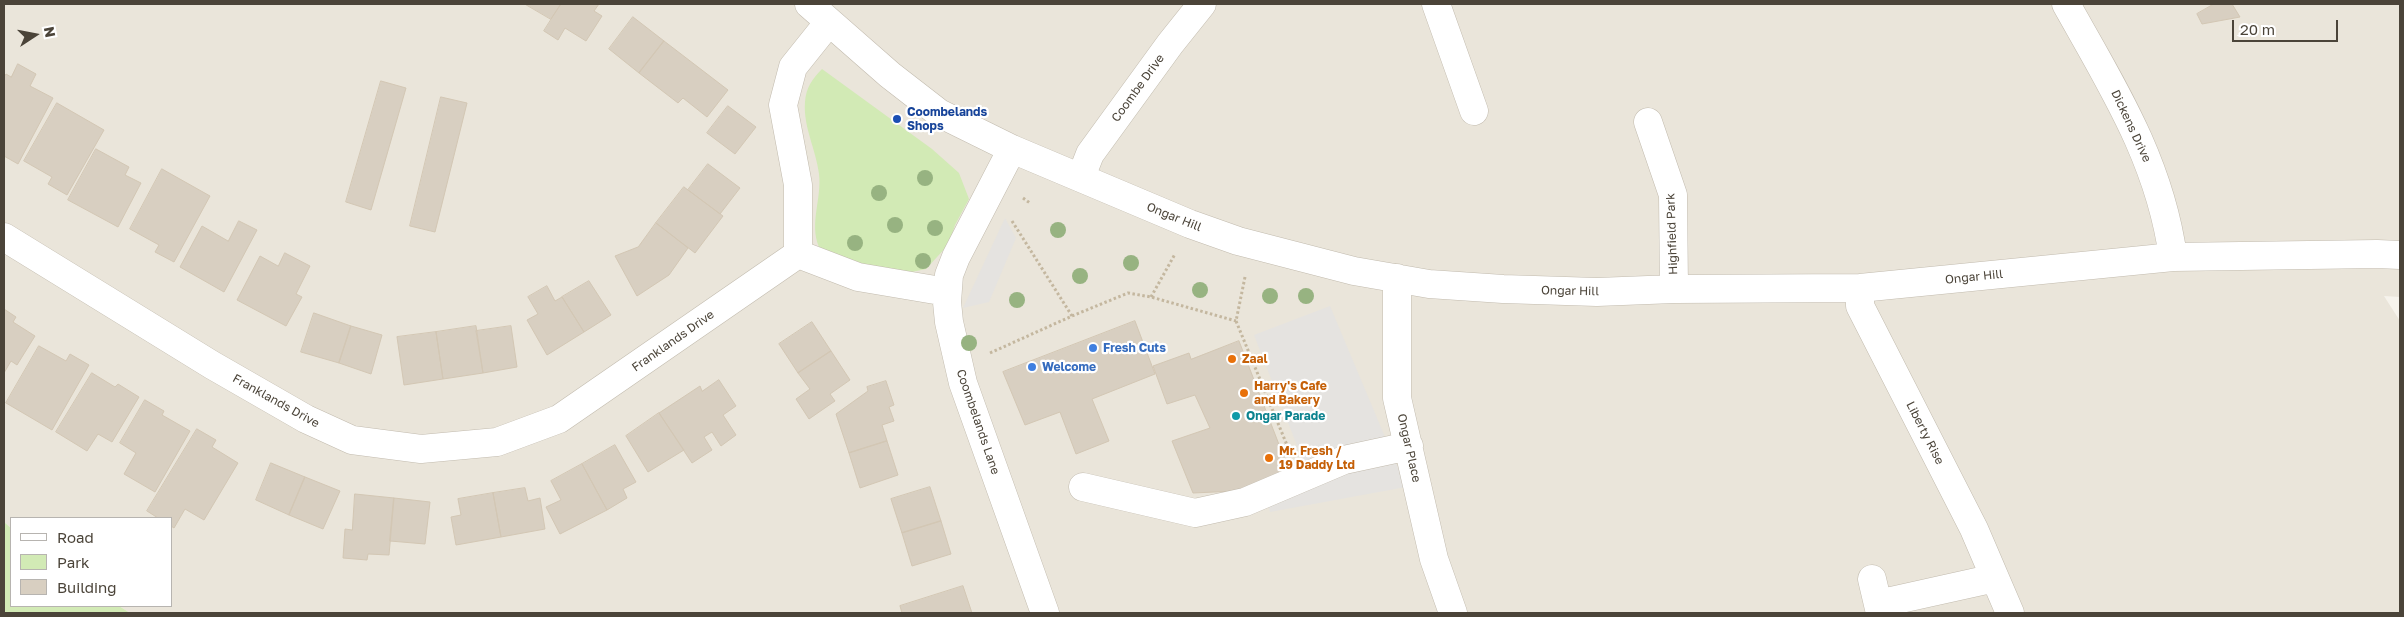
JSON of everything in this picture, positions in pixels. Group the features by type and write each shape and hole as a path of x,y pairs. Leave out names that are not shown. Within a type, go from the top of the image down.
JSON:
{"street":[{"name":"Ongar Hill","path":"809,4 890,75 939,113 1012,149 1081,176 1190,224 1238,241 1354,271 1429,284 1512,290 1597,292 1674,289 1860,288 2173,257 2400,255"},
{"name":"Coombe Drive","path":"1081,176 1090,154 1170,44 1202,4"},
{"path":"1436,4 1474,111"},
{"name":"Dickens Drive","path":"2066,4 2116,90 2156,179 2164,207 2173,257"},
{"path":"830,22 793,67 783,105 798,185 798,254 858,277 947,292"},
{"name":"Highfield Park","path":"1648,122 1673,195 1674,289"},
{"name":"Coombelands Lane","path":"1012,149 956,257 949,275 947,292 949,322 963,383 1045,613"},
{"name":"Franklands Drive","path":"4,237 212,365 306,419 352,440 421,449 498,442 559,419 798,254"},
{"name":"Ongar Place","path":"1397,278 1397,398 1434,559 1453,613"},
{"name":"Liberty Rise","path":"1860,288 1860,306 1974,528 2010,613"},
{"path":"1083,487 1195,512 1245,502 1344,460 1408,446"},
{"path":"1877,599 1995,578"}],"path":[{"path":"1009,216 1072,316"},
{"path":"1151,297 1177,251"},
{"path":"1247,269 1236,321 1301,479"},
{"path":"959,367 1128,293 1151,297 1236,321"}],"shaded area":[{"path":"4,4 2400,4 2400,297 2384,296 2400,321 2400,613 130,613 121,607 172,607 172,517 10,517 10,527 4,522"},
{"path":"1005,218 1016,238 989,302 963,308"},
{"path":"1330,306 1406,487 1270,512 1264,492 1309,482 1303,461 1254,335"}],"green space":[{"path":"822,69 932,149 959,173 969,199 955,225 949,244 926,269 907,273 859,266 819,247 816,238 815,220 819,193 819,174 806,120 805,102 810,84"},
{"path":"4,522 10,527 10,607 121,607 130,613 4,613"}],"building":[{"path":"525,4 561,4 551,19"},
{"path":"561,4 599,4 594,11 602,16 586,41 565,28 558,40 544,31"},
{"path":"2214,4 2232,4 2240,17 2202,24 2197,14"},
{"path":"633,17 664,41 639,73 609,49"},
{"path":"664,41 728,90 707,117 683,98 678,103 639,73"},
{"path":"18,64 36,74 30,86 53,98 18,164 4,156 4,77 6,74 11,77"},
{"path":"381,81 406,88 371,210 346,202"},
{"path":"441,97 467,103 435,232 410,226"},
{"path":"57,103 104,130 67,195 48,184 52,177 24,161"},
{"path":"728,106 756,127 735,154 707,133"},
{"path":"96,149 129,167 125,175 141,183 118,227 68,200"},
{"path":"708,164 740,188 720,214 688,190"},
{"path":"162,169 210,196 174,262 155,252 159,245 130,229"},
{"path":"684,187 723,216 695,253 656,223"},
{"path":"239,221 257,230 224,292 180,267 202,226 228,241"},
{"path":"656,223 688,248 669,275 637,296 615,256 638,247"},
{"path":"285,253 310,266 296,294 302,297 286,326 237,300 260,256 278,266"},
{"path":"589,281 611,315 584,332 562,297"},
{"path":"547,286 555,301 562,297 584,332 547,355 527,320 538,314 528,297"},
{"path":"4,309 16,317 13,322 35,336 17,365 11,361 4,373"},
{"path":"314,313 351,326 339,363 301,352"},
{"path":"1135,321 1155,374 1092,399 1109,441 1076,454 1060,412 1025,425 1003,372"},
{"path":"812,322 831,351 798,373 779,344"},
{"path":"351,326 382,335 371,374 339,363"},
{"path":"476,326 483,373 443,379 436,332"},
{"path":"511,326 517,367 483,373 476,331"},
{"path":"436,332 443,379 404,385 397,337"},
{"name":"Ongar Parade","path":"1239,341 1290,473 1236,491 1193,493 1172,441 1210,428 1195,395 1167,404 1153,366 1189,353 1191,359"},
{"path":"39,346 66,361 70,354 89,365 52,430 6,403"},
{"path":"831,351 850,380 830,394 835,401 809,419 796,399 810,389 798,373"},
{"path":"92,373 115,387 118,384 139,397 112,442 98,434 87,451 56,432"},
{"path":"719,380 736,406 723,415 736,435 721,446 712,432 704,437 712,450 692,463 659,413 700,386 702,391"},
{"path":"886,381 894,405 889,407 894,421 882,425 887,441 849,453 836,414 868,391 867,387"},
{"path":"145,400 164,411 162,415 190,431 155,492 124,474 136,453 120,443"},
{"path":"659,413 684,450 648,472 626,436"},
{"path":"197,429 216,440 212,447 238,463 204,520 185,509 174,528 172,527 172,517 156,517 147,511"},
{"path":"887,441 898,475 860,488 849,453"},
{"path":"615,445 636,482 623,489 627,498 607,510 582,464"},
{"path":"271,463 305,477 289,515 256,500"},
{"path":"582,464 607,510 560,534 546,507 561,500 551,481"},
{"path":"305,477 340,491 323,529 289,515"},
{"path":"930,487 941,521 902,533 891,499"},
{"path":"525,488 528,501 540,498 545,529 501,537 493,493"},
{"path":"493,493 501,537 456,545 451,517 461,515 458,499"},
{"path":"355,494 394,498 389,555 368,554 367,560 343,558 345,529 352,530"},
{"path":"394,498 430,502 425,544 390,541"},
{"path":"941,521 951,554 912,566 902,533"},
{"path":"963,586 972,613 902,613 900,606"}],"place":[{"name":"Coombelands Shops","path":"897,119"},
{"name":"Fresh Cuts","path":"1093,348"},
{"name":"Zaal","path":"1232,359"},
{"name":"Welcome","path":"1032,367"},
{"name":"Harry's Cafe and Bakery","path":"1244,393"},
{"name":"Ongar Parade","path":"1236,416"},
{"name":"Mr. Fresh / 19 Daddy Ltd","path":"1269,458"}]}
